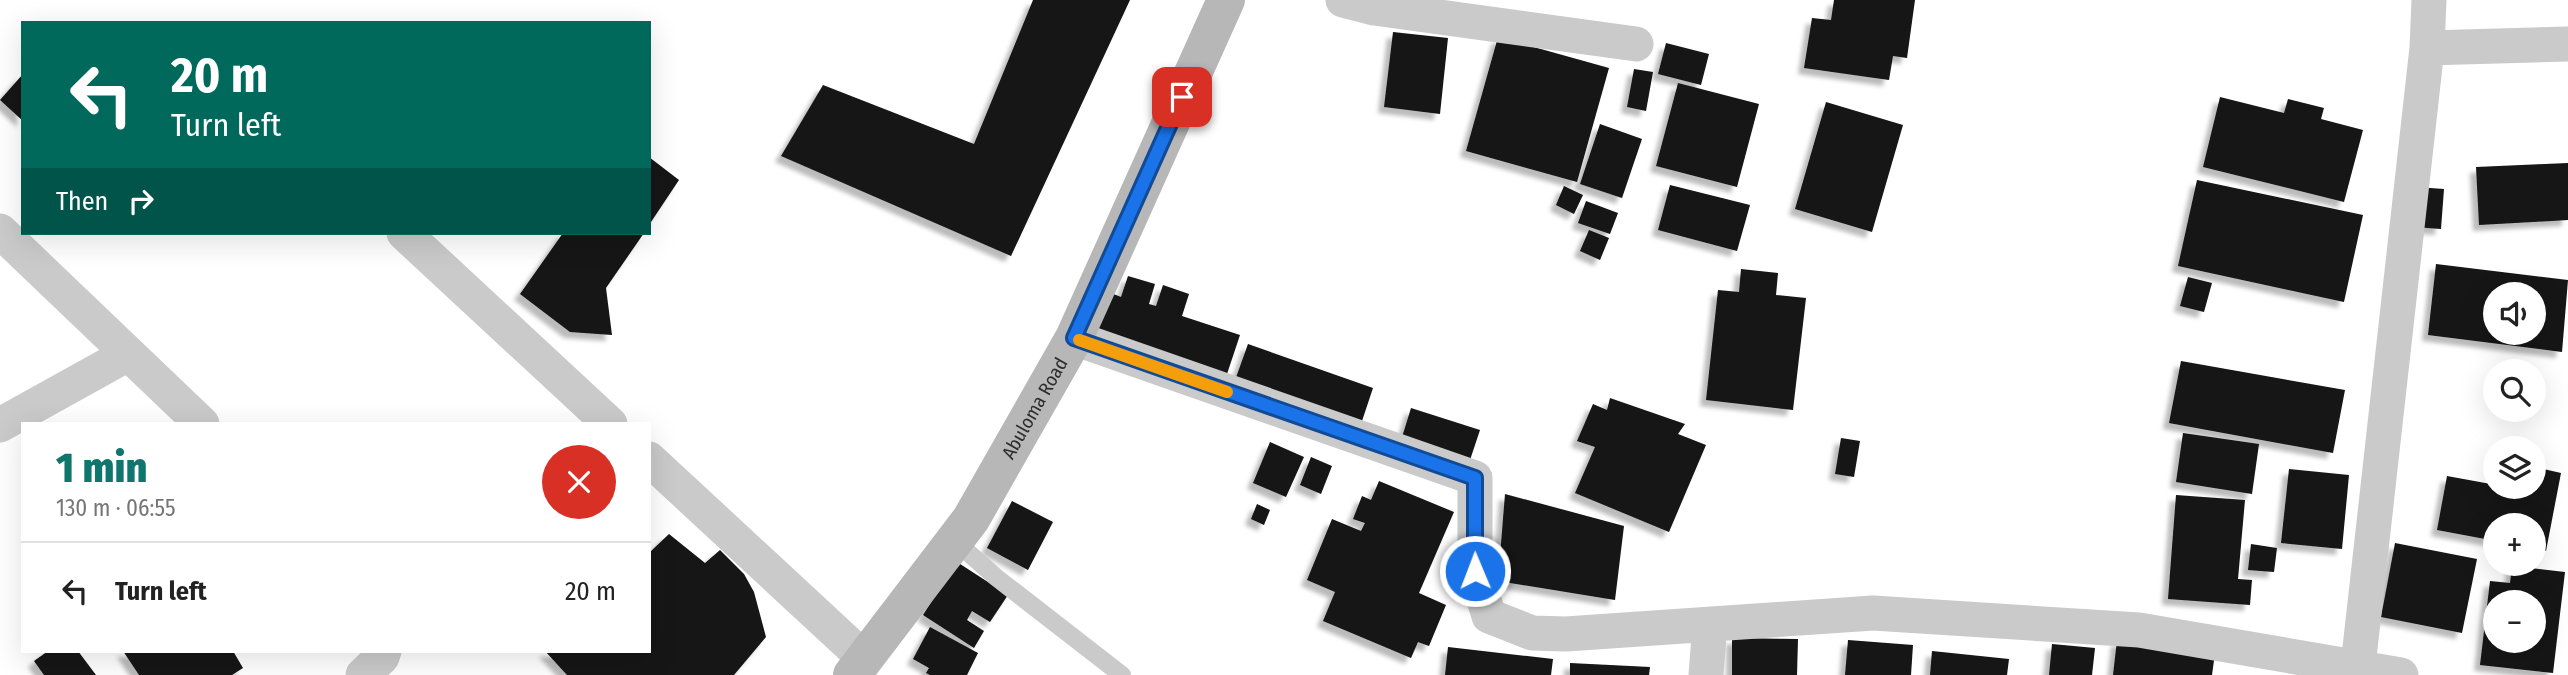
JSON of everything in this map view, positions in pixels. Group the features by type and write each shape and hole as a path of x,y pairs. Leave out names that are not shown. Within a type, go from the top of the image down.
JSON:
{"street":[{"name":"Abuloma Road","path":"858,667 971,519 1074,338 1226,0"},
{"path":"1343,0 1374,8 1636,44"},
{"path":"2358,666 2427,48 2429,0"},
{"path":"2427,48 2568,44"},
{"path":"0,231 200,422"},
{"path":"406,235 608,422"},
{"path":"1074,338 1475,478 1475,571 1489,616 1532,633 1555,634 1873,613 2139,630 2401,675"},
{"path":"0,425 128,354"},
{"path":"651,461 858,667"},
{"path":"1706,675 1710,624"},
{"path":"363,675 383,653"}],"lane":[{"path":"955,541 997,578 1122,675"}],"building":[{"path":"1033,0 1130,0 1011,256 781,156 823,85 974,144"},
{"path":"1834,0 1915,0 1907,58 1893,56 1889,80 1804,68 1812,18 1831,20"},
{"path":"1393,32 1448,38 1440,114 1384,107"},
{"path":"1498,37 1609,68 1577,182 1466,151"},
{"path":"1666,43 1709,54 1701,85 1658,74"},
{"path":"1634,69 1653,72 1646,111 1627,107"},
{"path":"21,76 21,119 0,100"},
{"path":"1678,83 1759,104 1737,187 1656,166"},
{"path":"2220,97 2284,113 2288,99 2324,108 2321,119 2363,130 2344,202 2203,167"},
{"path":"1826,102 1903,125 1872,232 1795,209"},
{"path":"1600,124 1642,139 1622,198 1580,184"},
{"path":"651,159 679,180 651,222"},
{"path":"2568,163 2568,220 2479,225 2476,167"},
{"path":"2197,180 2363,215 2344,302 2178,266"},
{"path":"1670,185 1750,205 1737,251 1658,230"},
{"path":"1564,186 1583,195 1574,214 1556,205"},
{"path":"2416,187 2444,189 2441,229 2414,227"},
{"path":"1586,201 1618,213 1610,234 1578,223"},
{"path":"1589,230 1609,238 1600,260 1580,251"},
{"path":"562,235 643,235 606,288 612,335 570,332 520,294"},
{"path":"2436,264 2568,280 2562,352 2507,345 2546,345 2546,282 2483,282 2483,342 2428,335"},
{"path":"1741,269 1778,273 1776,295 1806,298 1793,410 1706,400 1718,290 1739,292"},
{"path":"1128,276 1155,284 1149,304 1156,306 1163,285 1189,294 1182,316 1240,335 1225,380 1091,336 1106,291 1121,297"},
{"path":"2188,277 2212,283 2204,312 2180,306"},
{"path":"1248,344 1373,388 1359,430 1233,386"},
{"path":"2181,361 2345,390 2333,453 2169,423"},
{"path":"1610,398 1685,424 1678,434 1706,445 1669,532 1575,493 1595,447 1577,441 1593,404 1607,410"},
{"path":"1411,408 1480,430 1467,469 1399,447"},
{"path":"2183,433 2259,444 2252,494 2176,482"},
{"path":"1841,438 1860,441 1854,477 1835,474"},
{"path":"1270,442 1304,457 1286,497 1253,483"},
{"path":"1311,457 1332,466 1321,494 1300,485"},
{"path":"2289,469 2349,475 2342,549 2281,543"},
{"path":"2546,470 2561,473 2546,551 2546,513 2483,513 2483,539 2437,530 2447,476 2483,483 2483,499 2546,499"},
{"path":"1379,481 1454,512 1419,593 1446,605 1429,646 1418,642 1411,658 1323,621 1335,592 1307,580 1332,519 1361,531 1365,523 1353,519 1362,496 1371,500"},
{"path":"1505,494 1624,526 1615,600 1498,581"},
{"path":"2176,495 2245,500 2238,579 2252,580 2250,605 2168,599"},
{"path":"1012,501 1053,522 1028,570 987,548"},
{"path":"1257,504 1270,510 1264,525 1251,519"},
{"path":"669,534 705,563 720,550 744,574 754,592 766,637 734,675 567,675 547,653 651,653 651,551"},
{"path":"2395,543 2477,559 2462,633 2381,617"},
{"path":"2251,544 2277,548 2274,572 2248,570"},
{"path":"957,562 1008,595 990,622 972,611 967,620 984,631 974,648 923,615"},
{"path":"2546,570 2565,572 2553,673 2480,665 2483,640 2483,653 2546,653 2546,590 2489,590 2490,581 2510,583 2511,576 2546,576"},
{"path":"930,627 978,653 967,675 930,675 926,673 929,668 913,659"},
{"path":"1732,638 1798,639 1797,675 1732,675"},
{"path":"1848,640 1913,645 1911,675 1845,675"},
{"path":"2117,640 2215,653 2212,675 2113,675"},
{"path":"2052,644 2095,648 2092,675 2049,675"},
{"path":"1448,647 1553,659 1551,675 1445,675"},
{"path":"1932,651 2009,659 2007,675 1930,675"},
{"path":"45,653 80,653 96,675 44,675 34,661"},
{"path":"124,653 234,653 243,668 232,675 139,675"},
{"path":"1570,663 1650,667 1649,675 1570,675"}],"slow traffic":[{"path":"1079,340 1227,392"}],"route":[{"path":"1182,97 1074,338 1475,478 1475,571"}]}
